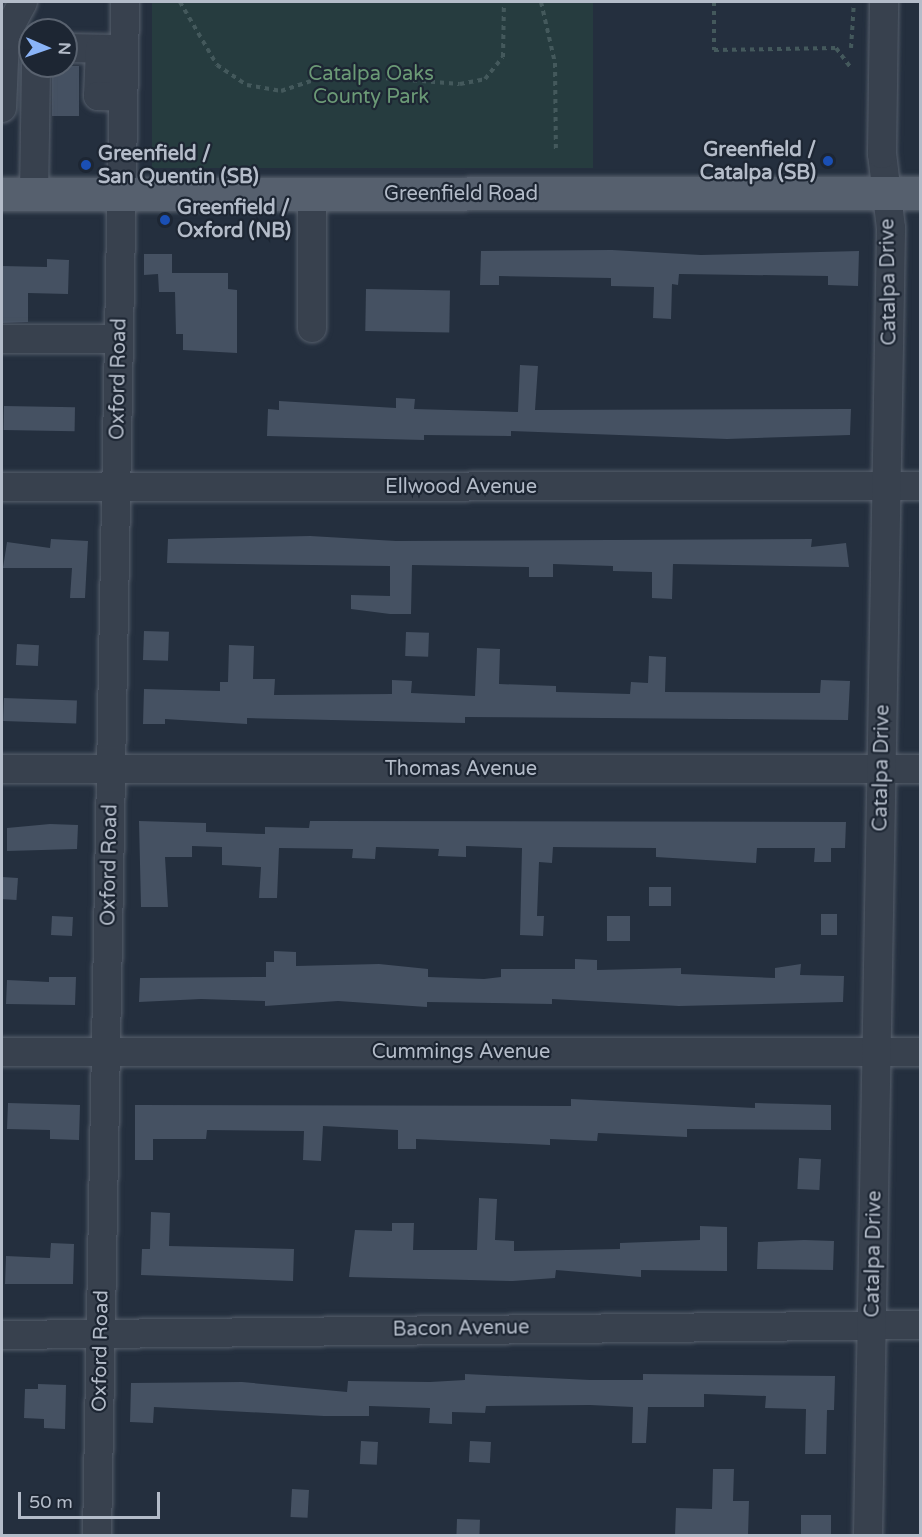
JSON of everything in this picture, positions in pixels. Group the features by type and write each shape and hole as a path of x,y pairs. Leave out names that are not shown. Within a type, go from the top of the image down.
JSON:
{"main road":[{"name":"Greenfield Road","path":"2,194 921,193"}],"street":[{"path":"2,108 5,36 23,2"},
{"name":"Oxford Road","path":"97,1536 123,97 112,49 125,2"},
{"name":"Catalpa Drive","path":"868,1536 891,228 886,194 884,2"},
{"path":"78,48 112,49"},
{"path":"34,195 36,78"},
{"path":"312,194 312,328"},
{"path":"2,339 119,339"},
{"name":"Ellwood Avenue","path":"2,487 921,486"},
{"name":"Thomas Avenue","path":"2,769 921,769"},
{"name":"Cummings Avenue","path":"2,1052 921,1052"},
{"name":"Bacon Avenue","path":"2,1335 921,1325"}],"path":[{"path":"180,2 217,64 247,85 281,91 332,74 460,84 485,79 503,57 504,2"},
{"path":"541,2 555,63 556,153"},
{"path":"714,2 714,50 836,48 851,68"},
{"path":"851,48 854,2"}],"green space":[{"name":"Catalpa Oaks County Park","path":"152,2 593,2 593,168 152,168"}],"building":[{"path":"79,66 79,116 52,116 52,78 78,78"},
{"path":"612,250 701,255 859,251 858,286 828,285 828,276 679,274 678,285 672,284 671,319 653,318 654,287 611,286 611,278 499,276 499,285 480,285 481,251"},
{"path":"144,254 172,254 172,273 228,273 228,289 237,290 237,353 183,350 183,334 176,334 175,292 159,292 158,274 144,275"},
{"path":"47,259 69,260 68,294 28,293 28,322 2,323 2,266 47,267"},
{"path":"366,289 450,290 449,332 365,331"},
{"path":"520,365 538,366 535,410 851,409 850,435 727,439 511,431 511,436 424,435 424,440 267,436 268,409 279,410 279,401 396,408 396,398 415,399 414,409 518,412"},
{"path":"4,406 75,407 75,431 4,430"},
{"path":"310,536 396,541 812,539 811,547 846,543 849,567 673,564 672,599 652,598 652,572 613,571 613,566 553,564 553,577 529,577 529,567 412,565 411,614 390,614 351,609 351,595 390,596 390,566 167,563 168,539"},
{"path":"51,539 88,541 85,598 70,598 72,568 3,568 7,542 50,548"},
{"path":"144,631 169,632 168,661 143,660"},
{"path":"406,632 429,633 428,657 405,656"},
{"path":"17,644 39,645 38,666 16,665"},
{"path":"229,645 254,646 253,679 275,679 274,695 392,694 392,680 412,681 411,693 475,696 477,648 500,649 499,684 556,686 556,692 630,694 631,682 648,683 649,656 666,657 665,692 820,693 821,680 850,681 848,720 465,717 465,723 247,718 247,724 165,719 165,724 143,724 144,689 220,691 220,682 228,682"},
{"path":"4,698 77,701 76,724 3,721"},
{"path":"139,821 206,823 206,832 265,834 265,827 309,828 310,821 846,822 845,848 831,848 831,862 814,862 815,848 757,848 756,863 656,857 656,848 553,847 552,863 539,862 537,916 544,916 543,936 520,935 522,848 466,846 466,857 438,856 439,849 376,847 375,859 352,858 353,849 279,848 277,898 259,898 261,867 222,865 222,847 192,846 192,857 165,857 168,907 141,907"},
{"path":"50,824 78,825 77,849 7,851 7,828"},
{"path":"2,877 18,878 16,900 2,899"},
{"path":"649,887 671,887 671,906 649,906"},
{"path":"821,914 837,914 837,935 821,935"},
{"path":"52,916 73,917 72,936 51,935"},
{"path":"607,916 630,916 630,941 607,941"},
{"path":"274,951 296,952 296,966 379,964 428,969 428,977 484,979 501,977 501,969 575,969 575,959 597,960 597,970 681,968 681,974 775,978 775,968 801,964 800,975 844,976 843,1002 679,1006 552,999 552,1004 427,1002 427,1007 338,1001 265,1006 265,1001 201,999 139,1002 140,978 266,977 266,962 274,962"},
{"path":"49,977 76,977 75,1005 6,1004 7,980 49,982"},
{"path":"571,1099 755,1108 755,1103 831,1105 831,1130 687,1129 687,1137 598,1133 597,1141 550,1139 550,1145 416,1139 416,1149 398,1149 398,1130 323,1126 321,1161 303,1160 304,1131 207,1130 206,1139 153,1139 153,1160 135,1160 135,1105 571,1106"},
{"path":"8,1103 80,1105 79,1140 50,1139 50,1130 7,1129"},
{"path":"799,1158 821,1159 819,1190 797,1189"},
{"path":"479,1198 497,1199 495,1240 514,1241 514,1251 620,1249 620,1243 700,1240 700,1226 727,1227 727,1271 641,1270 641,1277 556,1270 555,1278 513,1281 349,1277 355,1230 392,1231 392,1223 414,1223 413,1250 477,1250"},
{"path":"151,1212 170,1213 169,1246 294,1249 293,1281 141,1275 142,1249 150,1249"},
{"path":"834,1241 833,1270 757,1269 758,1242"},
{"path":"51,1243 74,1244 73,1284 5,1284 6,1256 50,1258"},
{"path":"465,1374 590,1380 643,1380 643,1374 835,1376 834,1410 827,1410 826,1454 805,1454 806,1409 765,1408 766,1396 704,1394 704,1407 648,1407 646,1443 632,1443 633,1407 590,1405 486,1406 485,1413 452,1412 452,1424 429,1423 430,1408 369,1406 369,1416 324,1416 154,1407 153,1423 130,1422 131,1383 242,1382 347,1392 348,1381 465,1380"},
{"path":"38,1384 66,1385 65,1429 44,1428 44,1419 24,1418 25,1389 38,1389"},
{"path":"361,1441 378,1442 377,1465 360,1464"},
{"path":"470,1441 491,1442 490,1463 469,1462"},
{"path":"713,1469 734,1469 733,1501 749,1501 748,1536 675,1536 676,1508 712,1509"},
{"path":"292,1489 309,1490 308,1518 291,1517"},
{"path":"801,1515 831,1515 831,1536 801,1536"},
{"path":"457,1519 480,1520 479,1536 456,1536"}],"place":[{"name":"Greenfield / Catalpa (SB)","path":"828,161"},
{"name":"Greenfield / San Quentin (SB)","path":"86,165"},
{"name":"Greenfield / Oxford (NB)","path":"165,220"}]}
